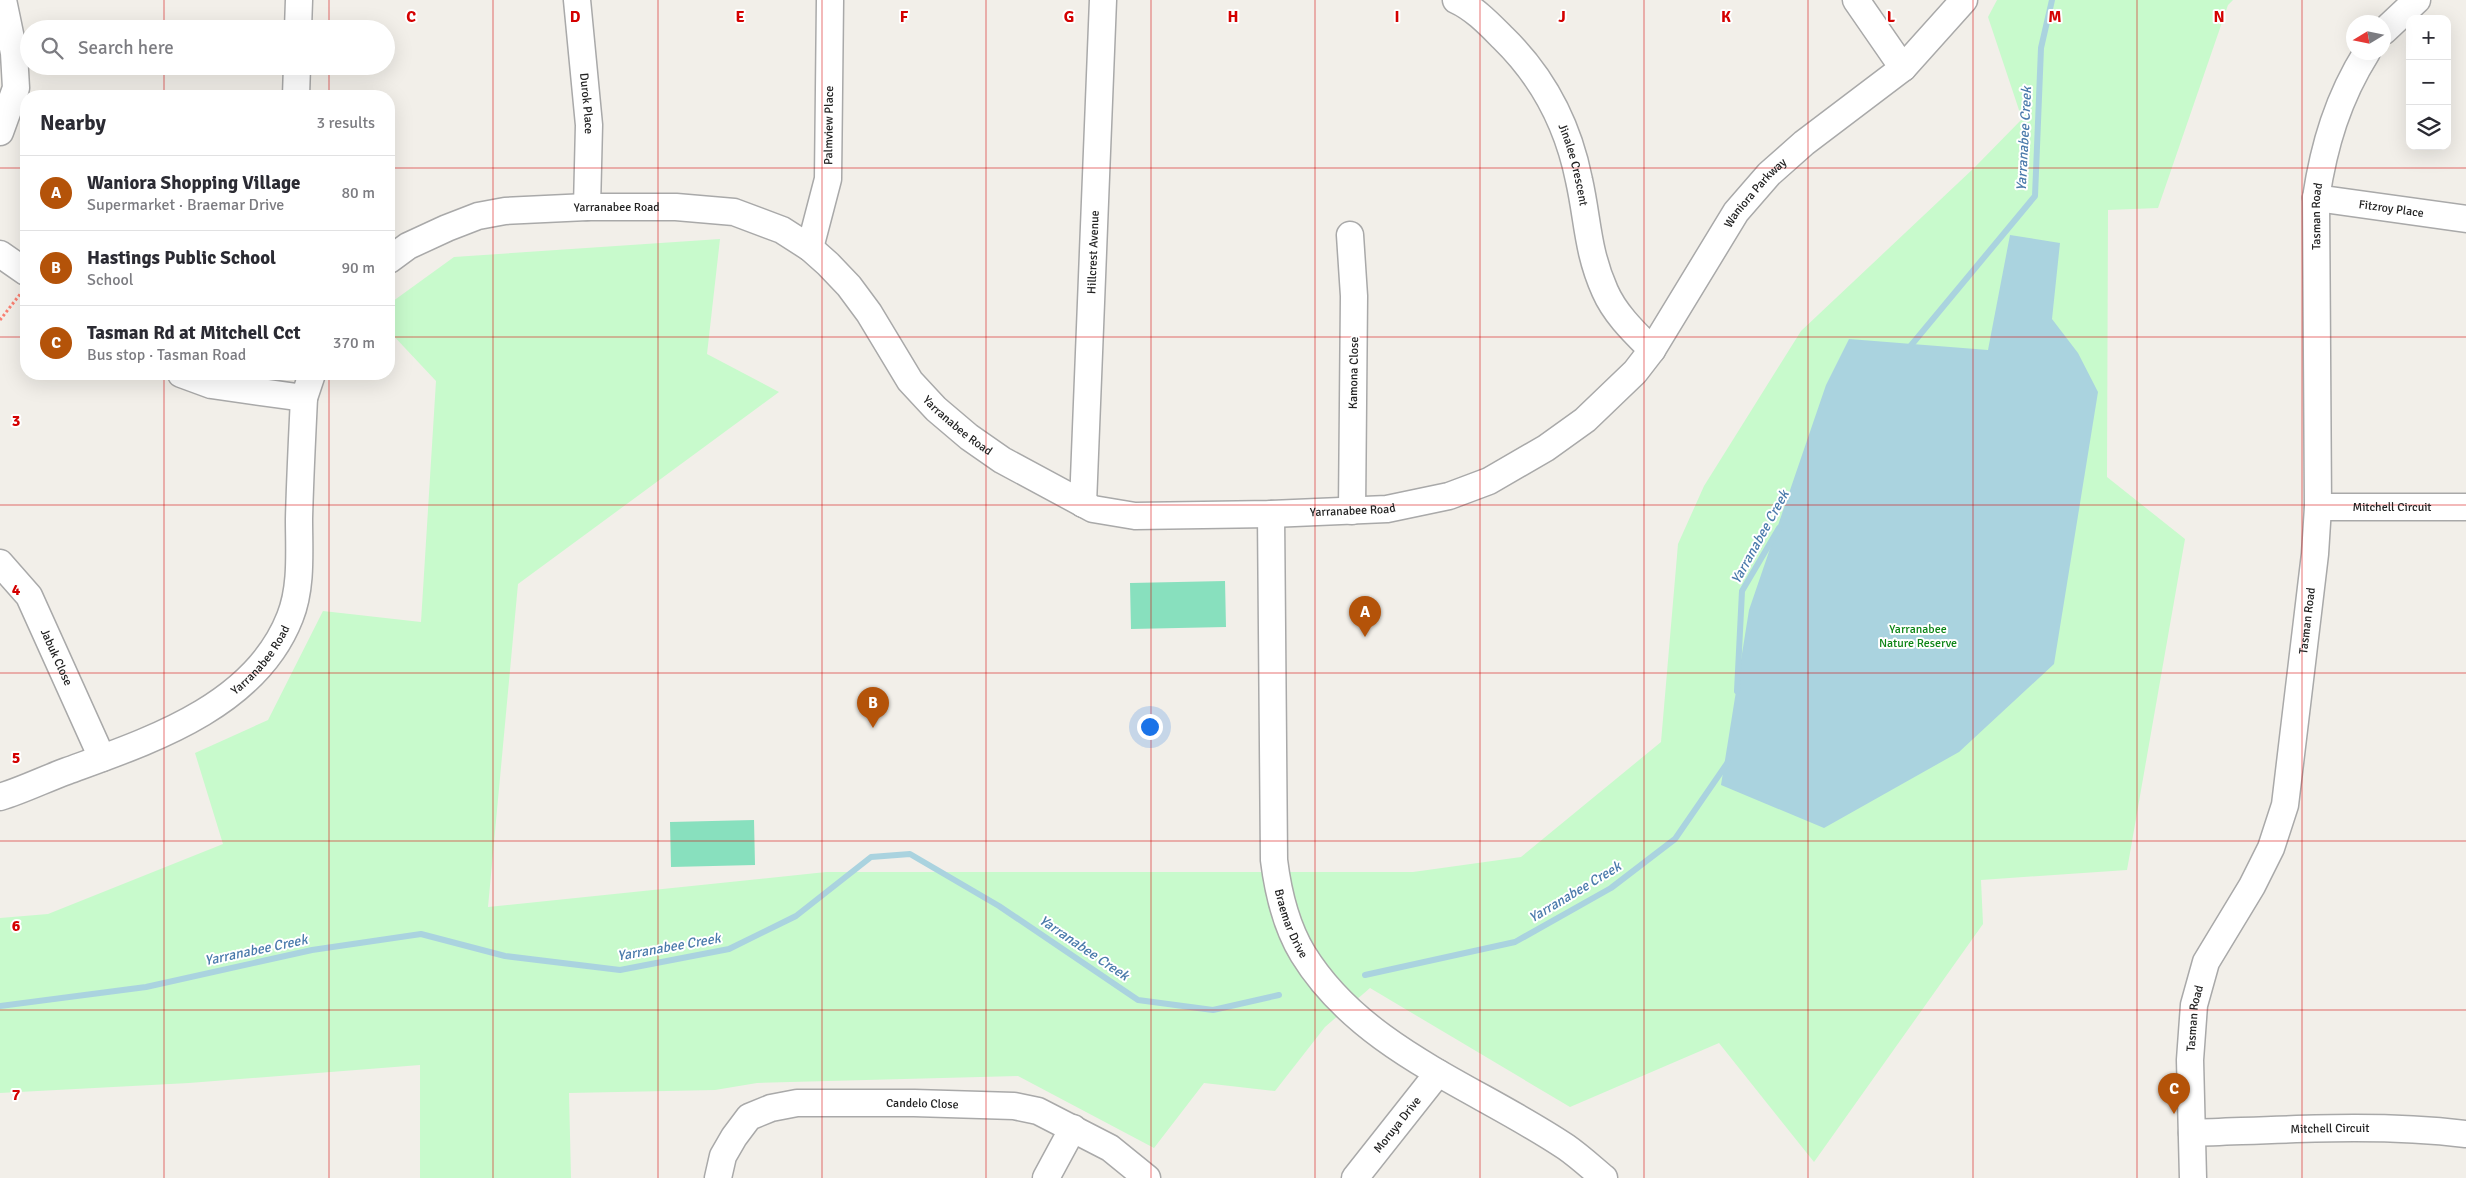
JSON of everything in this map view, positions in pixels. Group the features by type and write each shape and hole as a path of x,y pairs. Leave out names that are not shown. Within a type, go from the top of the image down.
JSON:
{"street":[{"path":"0,132 16,88 14,53 3,0"},
{"path":"298,0 298,20"},
{"name":"Durok Place","path":"577,0 589,125 587,207"},
{"name":"Palmview Place","path":"810,248 828,179 830,0"},
{"name":"Hillcrest Avenue","path":"1083,504 1103,0"},
{"name":"Jinalee Crescent","path":"1456,0 1486,21 1515,49 1541,82 1557,110 1580,180 1591,253 1605,292 1620,315 1652,350"},
{"path":"1856,0 1903,68"},
{"name":"Waniora Parkway","path":"1586,420 1636,372 1652,350 1736,212 1769,174 1804,143 1903,68 1964,0"},
{"path":"2391,24 2417,0"},
{"name":"Tasman Road","path":"2193,1178 2190,1060 2194,1005 2198,982 2206,962 2252,886 2270,848 2285,805 2315,554 2318,507 2316,198 2322,158 2333,122 2352,77 2362,60"},
{"path":"296,90 297,75"},
{"name":"Fitzroy Place","path":"2316,198 2466,219"},
{"name":"Yarranabee Road","path":"395,256 408,246 431,235 478,216 505,211 587,207 676,207 734,212 782,230 810,248 849,286 910,381 936,409 969,437 1002,460 1083,504 1108,513 1135,516 1272,514 1387,509 1420,503 1449,496 1489,481 1546,448 1586,420"},
{"name":"Kamona Close","path":"1350,235 1354,314 1352,511"},
{"path":"0,254 20,276"},
{"path":"197,380 211,385 304,398"},
{"name":"Yarranabee Road","path":"0,797 102,758 206,711 236,689 261,663 278,640 290,616 298,583 304,398 310,380"},
{"name":"Mitchell Circuit","path":"2318,507 2466,507"},
{"name":"Braemar Drive","path":"1272,514 1272,805 1274,860 1279,895 1302,953 1318,976 1362,1022 1438,1073 1566,1147 1604,1178"},
{"name":"Jabuk Close","path":"0,563 29,596 102,758"},
{"name":"Moruya Drive","path":"1355,1178 1438,1073"},
{"name":"Candelo Close","path":"718,1178 723,1156 749,1117 771,1108 797,1103 962,1103 1014,1106 1038,1111 1110,1148 1147,1178"},
{"name":"Mitchell Circuit","path":"2192,1133 2364,1127 2418,1129 2466,1134"},
{"path":"1046,1178 1073,1128"}],"path":[{"path":"0,320 20,288"}],"green space":[{"name":"Yarranabee Nature Reserve","path":"1997,0 2233,0 2228,5 2158,208 2108,210 2107,477 2185,539 2127,870 1981,880 1983,924 1814,1162 1719,1043 1570,1107 1370,988 1325,1027 1275,1091 1204,1083 1154,1148 1018,1076 757,1083 715,1090 569,1093 571,1178 420,1178 420,1065 189,1083 0,1093 0,918 48,914 223,844 195,753 268,720 323,611 421,622 436,381 395,337 395,300 454,257 720,239 707,354 779,392 518,584 488,907 826,872 1413,872 1521,857 1661,742 1678,544 1704,486 1801,331 1974,168 2022,119 1988,17"},
{"path":"1225,581 1226,627 1131,629 1130,583"},
{"path":"754,820 755,865 671,867 670,822"}],"water":[{"path":"2010,235 2060,243 2052,319 2078,353 2098,392 2054,664 1959,752 1824,828 1721,785 1749,610 1826,385 1849,339 1988,350"}],"waterway":[{"name":"Yarranabee Creek","path":"1908,349 2035,196 2041,48 2052,0"},
{"name":"Yarranabee Creek","path":"1737,691 1742,591 1779,528"},
{"name":"Yarranabee Creek","path":"1365,975 1515,942 1611,888 1675,839 1728,762"},
{"name":"Yarranabee Creek","path":"0,1006 146,987 312,950 421,934 505,956 620,970 729,949 796,916 871,857 910,854 999,906 1138,1000 1213,1010 1279,995"}],"place":[{"name":"Waniora Shopping Village","path":"1365,637"},
{"name":"Hastings Public School","path":"873,728"},
{"name":"Tasman Rd at Mitchell Cct","path":"2174,1114"}]}
